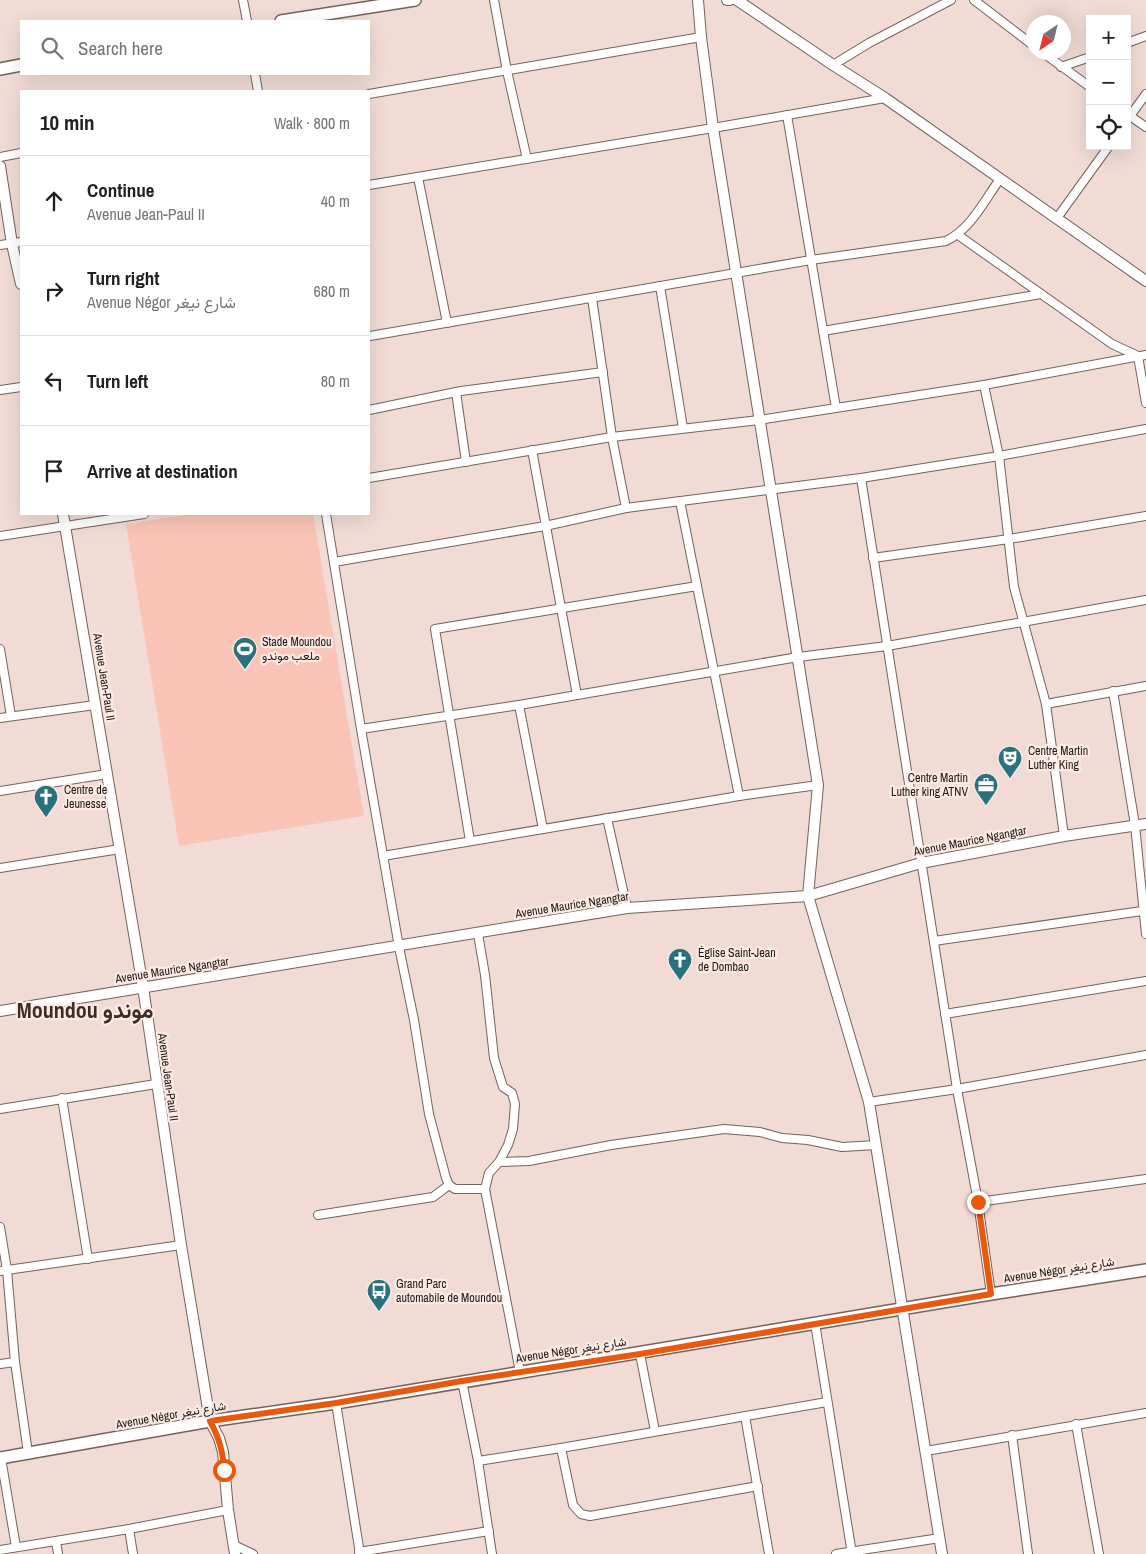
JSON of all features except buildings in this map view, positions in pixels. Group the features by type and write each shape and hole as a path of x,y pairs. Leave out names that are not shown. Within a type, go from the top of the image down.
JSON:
{"main road":[{"path":"287,20 415,0"},
{"path":"0,69 20,65"},
{"name":"Avenue Négor شارع نيغر","path":"0,1458 210,1421 336,1403 462,1381 640,1354 903,1308 1146,1270"}],"street":[{"path":"243,0 247,20"},
{"path":"494,0 506,70 527,159"},
{"path":"698,0 713,128 818,785 808,896 869,1102 942,1554"},
{"path":"737,0 885,98 1146,281"},
{"path":"833,65 869,42 951,0"},
{"path":"974,0 1026,40"},
{"path":"1131,42 1146,36"},
{"path":"370,94 701,37"},
{"path":"1061,67 1086,58"},
{"path":"1052,60 1086,84"},
{"path":"256,75 258,90"},
{"path":"1131,113 1146,94"},
{"path":"370,185 885,98"},
{"path":"787,115 836,408"},
{"path":"1131,119 1146,127"},
{"path":"1057,218 1106,150"},
{"path":"0,156 20,153"},
{"path":"0,166 17,243 20,274"},
{"path":"418,177 447,323"},
{"path":"370,336 811,260 946,241 958,235 969,223 1000,179"},
{"path":"958,235 1112,344 1142,355"},
{"path":"0,245 17,243"},
{"path":"660,286 683,428"},
{"path":"823,331 1041,294"},
{"path":"592,298 612,437 626,508"},
{"path":"370,478 612,437 759,420 984,385 1142,355"},
{"path":"1142,355 1146,403"},
{"path":"370,410 456,392 602,372"},
{"path":"984,385 999,456 1014,586 1046,704 1064,836"},
{"path":"0,390 20,387"},
{"path":"456,392 466,462"},
{"path":"334,562 545,526 626,508 861,478 999,456 1146,429"},
{"path":"532,450 577,695"},
{"path":"861,478 957,1089 978,1202 991,1294"},
{"path":"680,501 739,796"},
{"name":"Avenue Jean-Paul II","path":"63,515 143,988 181,1246 210,1421 219,1438 223,1452 228,1510 234,1549"},
{"path":"0,536 137,515"},
{"path":"326,515 361,729 429,1114 449,1185 455,1190 485,1189"},
{"path":"873,558 1009,539 1146,516"},
{"path":"470,841 435,629 697,586"},
{"path":"361,729 519,705 798,657 887,646 1146,600"},
{"path":"0,649 11,716"},
{"path":"1046,704 1146,686"},
{"path":"1113,691 1135,825 1142,911 1146,934"},
{"path":"0,718 95,705"},
{"path":"519,705 543,829"},
{"path":"0,791 107,774"},
{"path":"383,856 739,796 818,785"},
{"path":"607,818 627,908"},
{"name":"Avenue Maurice Ngangtar","path":"0,1011 399,947 627,908 808,896 921,862 1064,836 1146,824"},
{"path":"0,868 120,849"},
{"path":"934,941 1142,911"},
{"path":"478,934 485,975 494,1058 504,1087 512,1093 515,1104 508,1144 499,1162 489,1173 485,1189 520,1372"},
{"path":"945,1014 1146,981"},
{"path":"869,1102 957,1089 1146,1054"},
{"path":"0,1109 156,1084"},
{"path":"62,1098 88,1259"},
{"path":"499,1162 529,1161 611,1145 724,1129 760,1132 782,1138 808,1140 842,1147 876,1145"},
{"path":"978,1202 1146,1179"},
{"path":"318,1215 433,1197 449,1185"},
{"path":"0,1227 3,1271 28,1453"},
{"path":"3,1271 181,1246"},
{"path":"814,1323 852,1553"},
{"path":"640,1354 655,1431"},
{"path":"0,1364 15,1362"},
{"path":"462,1381 478,1461 492,1554"},
{"path":"478,1461 827,1402"},
{"path":"336,1403 359,1553 489,1531"},
{"path":"926,1451 1146,1413"},
{"path":"745,1416 769,1554"},
{"path":"1076,1424 1099,1554"},
{"path":"1012,1435 1028,1554"},
{"path":"561,1448 573,1505 581,1514 590,1516 758,1486"},
{"path":"0,1458 16,1547"},
{"path":"0,1550 228,1510"},
{"path":"128,1529 133,1554"},
{"path":"836,1554 940,1538"},
{"path":"56,1541 58,1554"},
{"path":"234,1549 253,1554"}],"shaded area":[{"name":"Stade Moundou ملعب موندو","path":"186,515 313,515 364,816 179,846 126,524"}],"place":[{"name":"Stade Moundou ملعب موندو","path":"245,670"},
{"name":"Centre Martin Luther King","path":"1010,779"},
{"name":"Centre Martin Luther king ATNV","path":"986,806"},
{"name":"Centre de Jeunesse","path":"46,818"},
{"name":"Église Saint-Jean de Dombao","path":"680,981"},
{"name":"Grand Parc automabile de Moundou","path":"379,1312"}],"district":[{"name":"Moundou موندو","path":"85,1010"}],"route":[{"path":"224,1470 223,1452 219,1438 210,1421 336,1403 462,1381 640,1354 991,1294 978,1202"}]}
